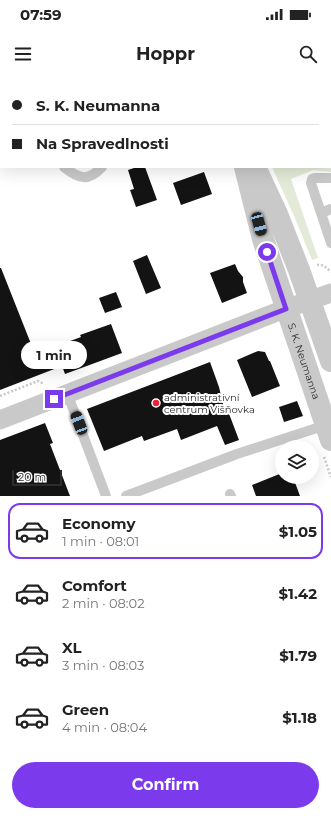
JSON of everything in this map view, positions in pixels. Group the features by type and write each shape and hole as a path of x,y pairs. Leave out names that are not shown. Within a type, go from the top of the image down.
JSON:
{"street":[{"name":"S. K. Neumanna","path":"246,168 263,239 328,432"},
{"path":"255,168 277,214 299,270 331,361"},
{"path":"0,420 331,293"}],"lane":[{"path":"65,168 74,175 83,177 95,174 101,168"},
{"path":"331,178 315,178 312,179 311,183 326,211 331,243"},
{"path":"67,394 106,496"},
{"path":"126,496 236,454 328,432"}],"path":[{"path":"316,265 321,264 331,272"}],"green space":[{"path":"272,168 331,168 331,172 313,170 291,179 318,258 312,260"}],"building":[{"path":"134,168 145,168 157,200 136,207 130,190 134,189 128,170"},
{"path":"204,172 212,194 181,205 173,183"},
{"path":"147,255 161,288 146,294 133,261"},
{"path":"235,264 243,277 243,282 247,293 222,303 210,273"},
{"path":"0,268 35,354 111,324 122,353 65,374 62,366 0,390"},
{"path":"116,292 122,307 105,313 99,298"},
{"path":"258,351 265,352 280,386 252,397 237,360"},
{"name":"administrativní centrum Višňovka","path":"210,362 219,387 225,412 228,411 239,440 225,445 217,426 181,440 177,429 144,441 142,436 104,451 87,409"},
{"path":"297,401 303,416 284,422 279,407"},
{"path":"45,423 53,443 50,444 70,496 0,496 0,440"},
{"path":"275,476 275,484 296,484 300,496 256,496 252,485"}],"place":[{"name":"administrativní centrum Višňovka","path":"156,403"}],"route":[{"path":"54,399 286,309 267,252"}]}
